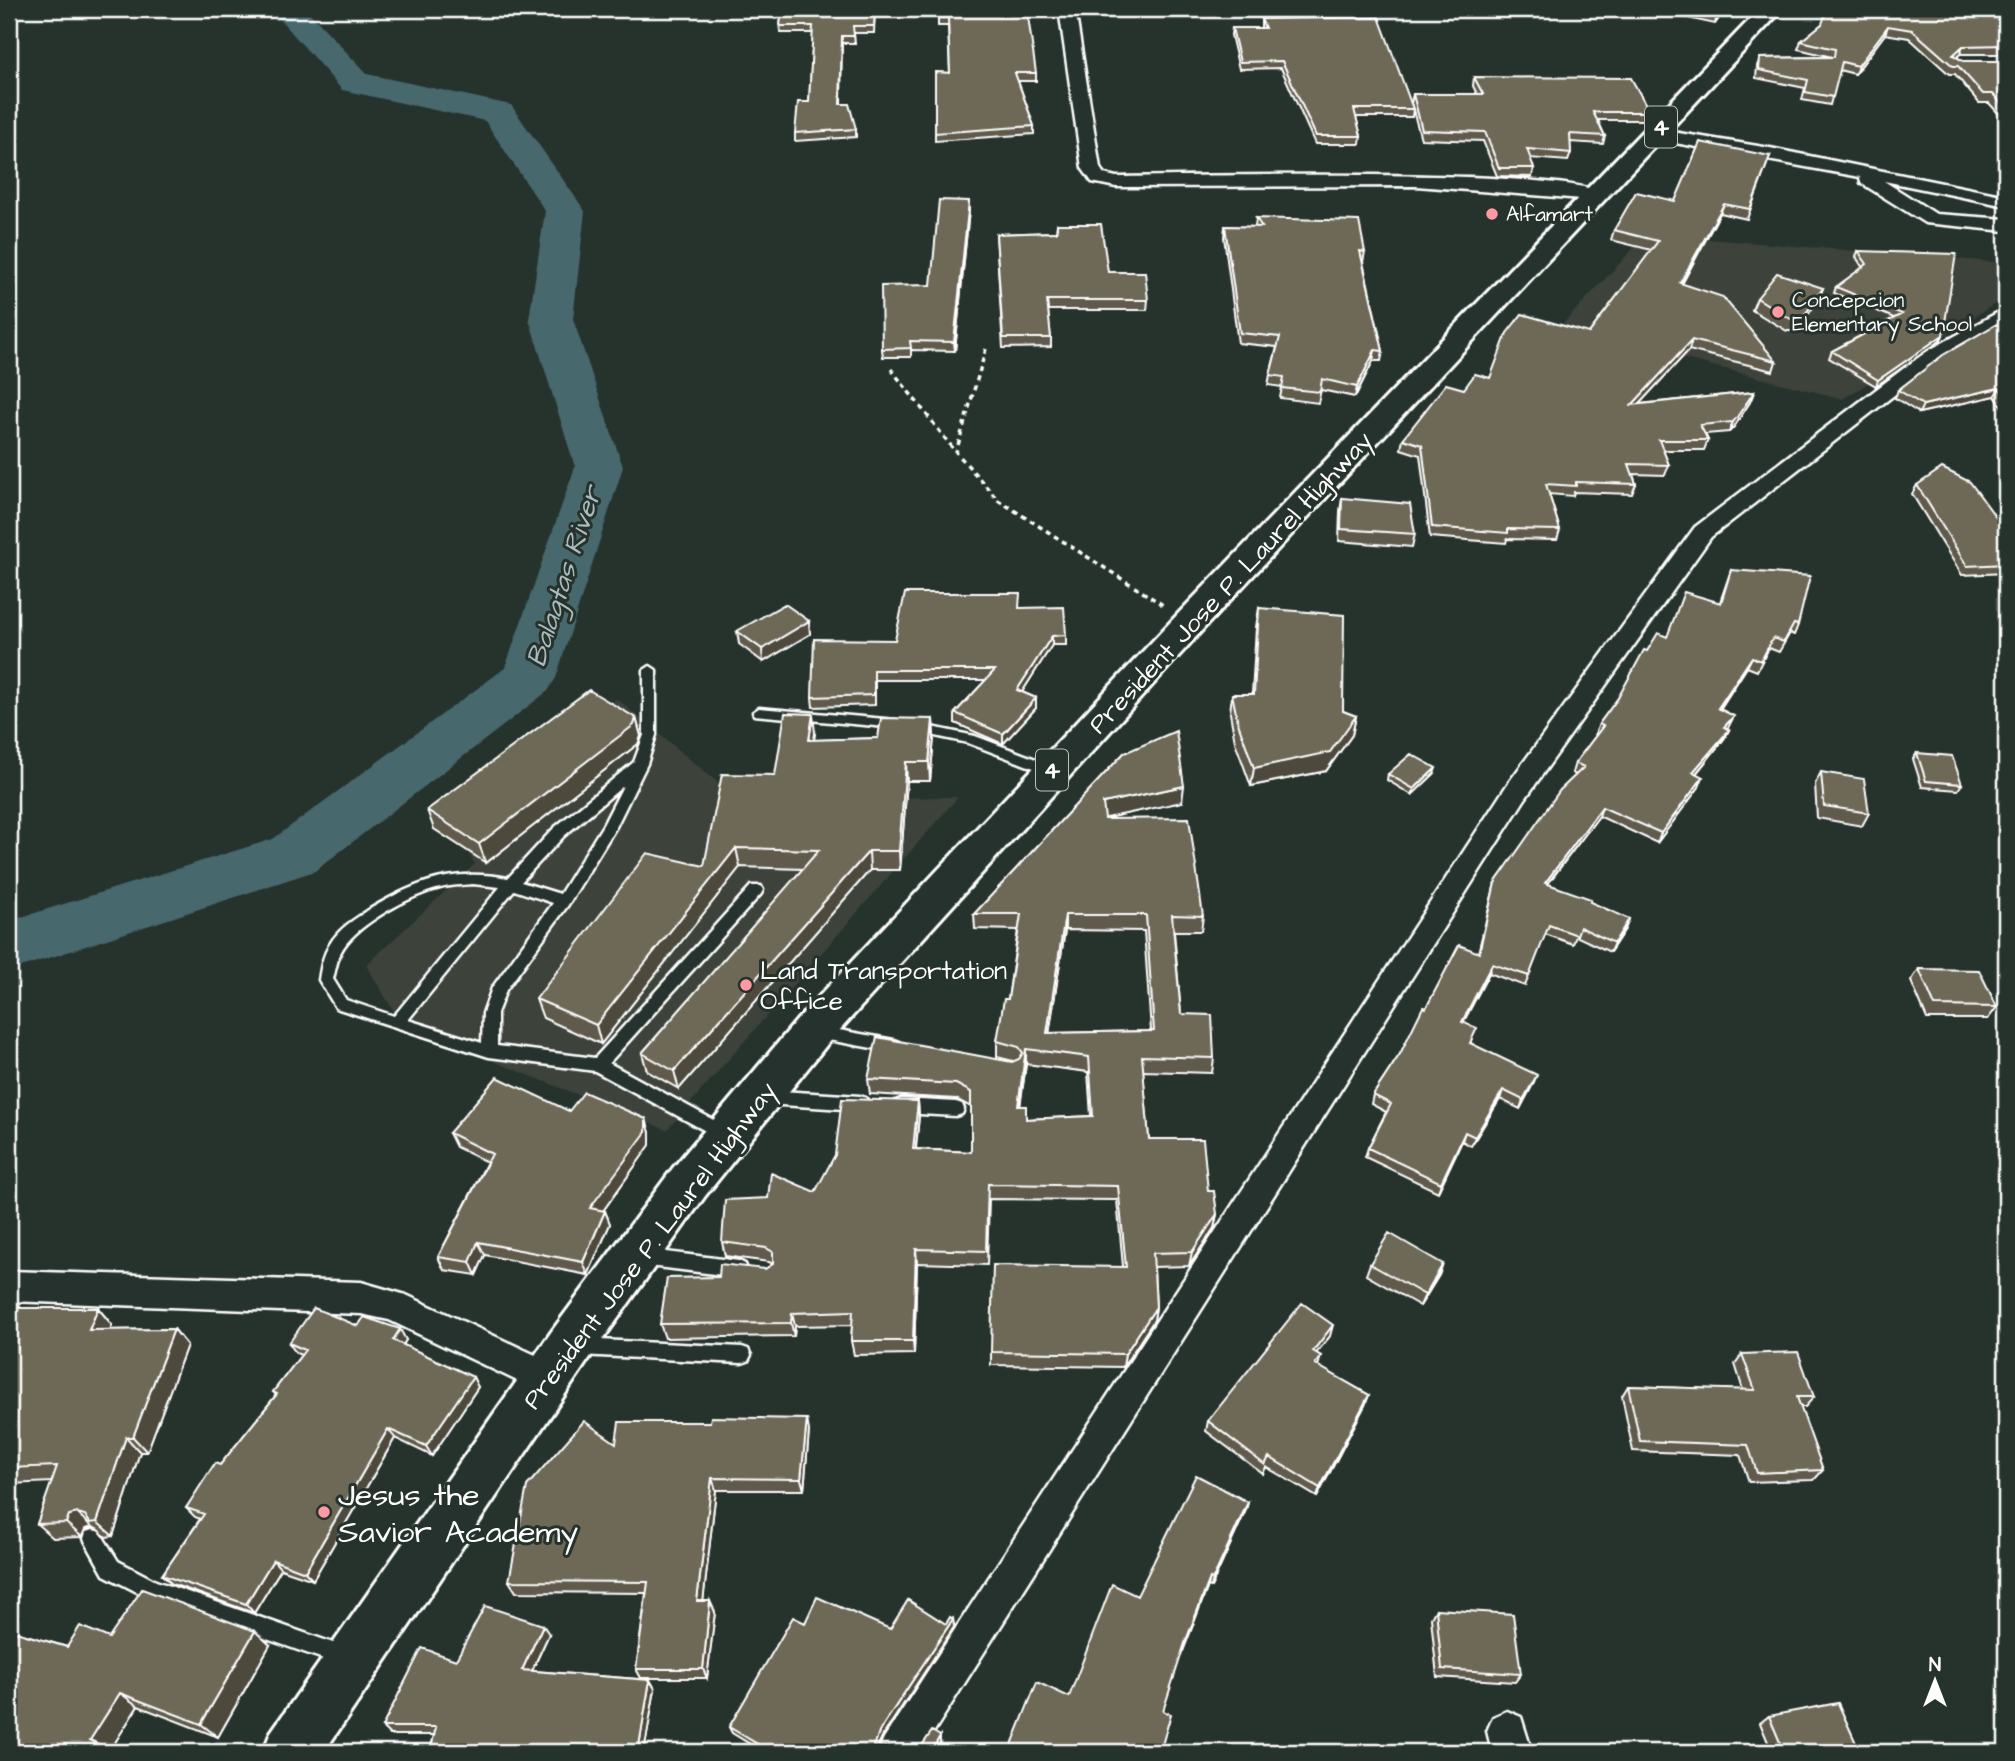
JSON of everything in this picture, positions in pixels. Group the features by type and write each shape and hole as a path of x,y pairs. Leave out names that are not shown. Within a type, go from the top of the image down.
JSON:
{"highway":[{"name":"President Jose P. Laurel Highway","path":"291,1752 558,1362 726,1136 813,1031 1191,621 1772,9"}],"street":[{"path":"1067,9 1091,169 1098,178 1116,181 1428,180 1546,188 1595,195"},
{"path":"1654,134 2006,201"},
{"path":"1853,171 1932,219 2006,225"},
{"path":"898,1752 1516,792 1703,531 1931,357 2006,314"},
{"path":"9,1286 361,1298 558,1362"}],"lane":[{"path":"489,1051 490,1013 499,988 563,901 609,827 640,764 650,735 650,670"},
{"path":"759,712 902,724 970,739 1052,770"},
{"path":"397,1023 510,884 559,832 640,764"},
{"path":"563,901 482,877 446,880 411,890 350,929 332,953 326,980 341,1004 397,1023 489,1051 598,1065 726,1136"},
{"path":"598,1065 756,890"},
{"path":"813,1031 906,1048"},
{"path":"757,1097 956,1109"},
{"path":"635,1256 755,1271"},
{"path":"558,1362 742,1355"},
{"path":"93,1539 111,1567 152,1589 354,1660"}],"path":[{"path":"956,452 985,349"},
{"path":"891,369 956,452 998,499 1077,553 1191,621"}],"shaded area":[{"name":"Concepcion Elementary School","path":"1647,234 2006,263 2006,297 1843,399 1560,327"},
{"path":"617,699 739,800 958,797 667,1130 402,1025 366,965 475,864 452,827"}],"building":[{"path":"782,9 875,9 874,26 853,26 854,36 842,36 840,104 849,104 856,129 795,133 798,102 809,102 813,26 780,26"},
{"path":"940,9 1027,9 1036,73 1015,73 1034,126 935,133 935,72 950,73 948,18 938,18"},
{"path":"1687,9 1722,9 1717,15"},
{"path":"1827,9 2006,9 2006,45 1963,46 1953,55 1963,61 2006,61 2006,109 1993,94 1983,94 1958,66 1953,66 1912,30 1888,26 1858,66 1842,62 1833,97 1805,92 1808,80 1759,70 1760,58 1834,57 1835,49 1801,41 1822,24"},
{"path":"1379,17 1413,109 1354,109 1361,136 1316,136 1282,61 1240,62 1232,28 1265,28 1261,19"},
{"path":"1474,77 1631,78 1650,112 1593,112 1605,136 1570,134 1571,153 1527,149 1534,168 1499,168 1485,132 1422,130 1413,94 1483,94"},
{"path":"1700,142 1770,156 1750,209 1724,204 1680,283 1723,297 1776,361 1692,340 1632,405 1754,392 1737,417 1733,422 1700,425 1708,440 1659,440 1669,465 1629,464 1636,484 1546,484 1560,530 1508,529 1508,533 1432,527 1422,445 1403,439 1446,384 1464,389 1475,374 1490,378 1507,333 1522,314 1589,333 1658,241 1614,230 1636,192 1675,201"},
{"path":"939,200 969,201 954,342 910,341 911,348 882,349 881,286 931,285"},
{"path":"1256,218 1359,221 1365,252 1360,251 1383,351 1375,350 1357,387 1322,379 1320,392 1282,388 1284,377 1270,375 1280,337 1240,333 1225,226 1262,227"},
{"path":"1057,224 1101,224 1108,272 1145,272 1148,300 1047,300 1051,338 1003,338 996,234 1057,232"},
{"path":"1858,251 1956,254 1943,335 1878,380 1832,351 1902,314 1836,287 1867,264"},
{"path":"1777,273 1823,288 1802,319 1791,319 1757,298"},
{"path":"1997,324 2006,329 2006,399 1999,388 1923,405 1898,390 1943,355"},
{"path":"1942,468 1970,482 2006,531 2006,564 1967,566 1917,485"},
{"path":"1342,498 1410,504 1415,534 1341,529"},
{"path":"1731,570 1810,576 1798,625 1794,624 1784,642 1773,638 1761,661 1752,657 1718,708 1734,716 1724,727 1729,730 1693,772 1703,777 1661,833 1602,807 1545,883 1591,899 1590,902 1629,919 1614,943 1580,927 1577,935 1549,925 1529,976 1492,964 1462,1022 1477,1028 1470,1043 1537,1075 1523,1100 1503,1090 1475,1137 1465,1132 1441,1183 1368,1148 1391,1104 1373,1095 1400,1054 1423,1007 1426,1008 1459,945 1479,953 1495,883 1560,790 1584,767 1575,763 1603,726 1599,724 1618,698 1644,650 1647,651 1658,633 1667,637 1684,592 1721,603"},
{"path":"905,593 1020,593 1019,608 1064,607 1066,635 1052,636 1017,690 1036,698 1003,734 955,713 995,670 874,670 874,695 812,697 814,639 895,640"},
{"path":"785,604 809,621 762,649 737,631"},
{"path":"1259,608 1344,615 1343,711 1356,716 1330,752 1254,768 1238,723 1232,694 1254,694"},
{"path":"589,690 636,718 634,725 479,844 427,810"},
{"path":"785,713 813,714 809,740 878,738 881,718 933,719 929,762 906,762 899,851 869,851 674,1071 642,1053 819,850 736,848 596,1025 536,999 647,853 704,866 722,774 775,775"},
{"path":"1176,731 1184,786 1103,803 1105,819 1189,818 1203,916 1172,915 1181,1014 1212,1015 1214,1058 1142,1056 1149,1139 1203,1139 1208,1191 1214,1191 1217,1214 1192,1252 1153,1253 1156,1307 1125,1354 991,1352 993,1265 1126,1267 1118,1186 988,1184 986,1251 916,1249 913,1341 851,1341 853,1311 792,1313 791,1323 660,1324 667,1278 719,1277 720,1264 765,1269 773,1264 773,1252 766,1248 722,1242 725,1200 768,1198 771,1173 815,1192 835,1155 842,1099 918,1101 913,1149 971,1152 971,1092 956,1084 868,1079 877,1037 1012,1062 1019,1059 1023,1053 1019,1047 997,1041 1004,999 1008,999 1021,914 974,914 1124,753","holes":["1065,915 1146,915 1154,1031 1047,1033","1026,1049 1089,1057 1093,1116 1026,1119 1026,1106 1018,1106"]},
{"path":"1917,753 1952,756 1962,784 1926,781"},
{"path":"1411,754 1436,768 1414,789 1388,774"},
{"path":"1821,772 1864,779 1869,813 1824,806"},
{"path":"1919,969 1979,970 1997,1007 1935,1006"},
{"path":"497,1077 569,1111 584,1092 646,1119 646,1132 590,1208 605,1211 583,1262 478,1242 470,1262 438,1257 492,1154 449,1133"},
{"path":"1389,1233 1443,1264 1425,1295 1370,1264"},
{"path":"9,1301 15,1302 11,1308 98,1308 89,1330 174,1329 133,1437 126,1437 97,1522 90,1523 85,1515 77,1513 69,1515 66,1523 37,1524 57,1466 9,1468"},
{"path":"1302,1303 1333,1325 1313,1351 1321,1356 1315,1364 1369,1395 1320,1488 1269,1457 1265,1465 1208,1421"},
{"path":"314,1308 358,1326 364,1317 400,1329 393,1340 473,1377 426,1446 388,1429 305,1572 273,1560 246,1604 162,1575 204,1514 186,1508 215,1463 220,1465 277,1394 273,1392 305,1350 289,1343"},
{"path":"1798,1352 1814,1397 1797,1397 1823,1470 1757,1473 1748,1445 1640,1441 1628,1386 1755,1390 1742,1354"},
{"path":"711,1417 807,1419 801,1479 712,1478 697,1601 710,1601 703,1669 636,1669 648,1582 509,1581 527,1486 584,1421 616,1443 619,1422 710,1422"},
{"path":"1196,1475 1248,1502 1213,1579 1210,1578 1185,1643 1163,1711 1171,1714 1160,1752 1009,1752 1037,1682 1069,1697 1112,1584 1137,1596"},
{"path":"142,1589 255,1631 201,1724 120,1693 90,1740 115,1752 9,1752 9,1693 15,1684 9,1683 9,1630 67,1647 80,1626 109,1638"},
{"path":"817,1597 890,1629 908,1600 946,1624 950,1617 953,1619 880,1730 874,1746 920,1748 932,1731 940,1736 931,1752 771,1752 729,1727 793,1617 805,1623"},
{"path":"485,1606 543,1625 522,1670 650,1680 638,1752 430,1752 436,1727 382,1727 422,1648 456,1660"},
{"path":"1436,1609 1513,1614 1521,1674 1442,1669"},
{"path":"1838,1703 1860,1752 1784,1752 1769,1716"}],"waterway":[{"name":"Balagtas River","path":"9,946 294,855 529,678 599,467 551,319 565,211 498,113 355,82 288,9"}],"place":[{"name":"Alfamart","path":"1492,214"},
{"name":"Concepcion Elementary School","path":"1778,312"},
{"name":"Land Transportation Office","path":"746,985"},
{"name":"Jesus the Savior Academy","path":"324,1512"}]}
